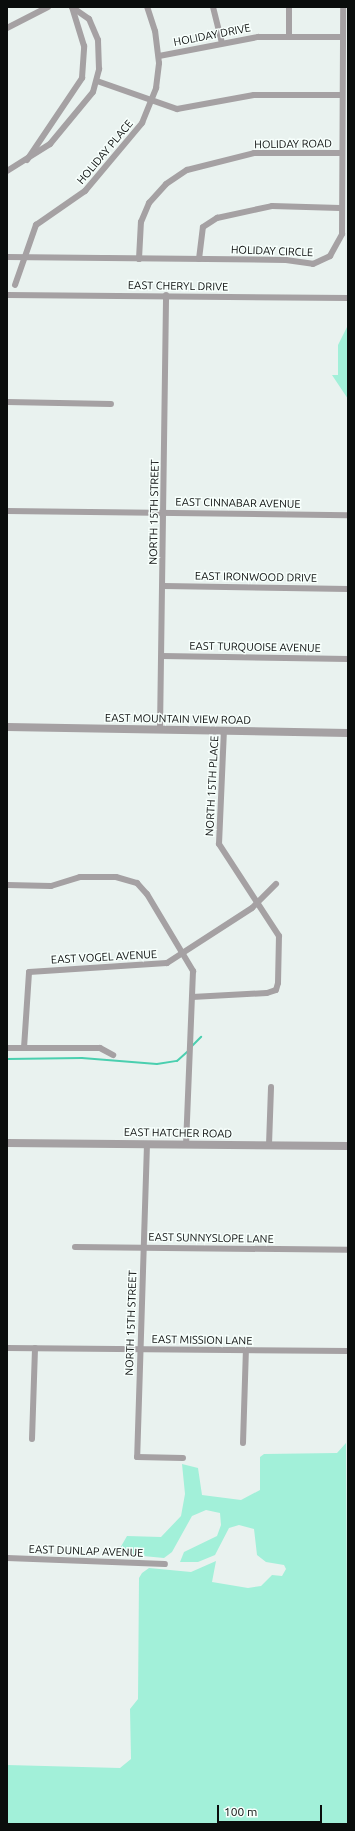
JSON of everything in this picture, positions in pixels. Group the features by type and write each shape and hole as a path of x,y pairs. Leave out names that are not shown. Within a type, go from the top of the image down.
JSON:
{"street":[{"path":"7,28 48,7"},
{"path":"7,171 27,161 50,144 85,104 97,81 98,40 89,19 72,7"},
{"path":"27,161 82,78 84,46 72,7"},
{"name":"HOLIDAY PLACE","path":"15,286 23,257 36,226 72,202 98,177 134,136 151,102 159,56 147,7"},
{"path":"213,7 222,42"},
{"path":"289,7 289,37"},
{"name":"HOLIDAY CIRCLE","path":"7,257 286,260 302,264 322,260 337,248 342,234 340,208 343,7"},
{"name":"HOLIDAY DRIVE","path":"159,56 222,42 289,37 342,37"},
{"path":"97,81 151,102 177,109 254,95 342,95"},
{"name":"HOLIDAY ROAD","path":"139,259 141,222 149,203 166,184 187,170 254,153 341,153"},
{"path":"199,259 203,227 217,218 272,206 340,208"},
{"name":"EAST CHERYL DRIVE","path":"7,295 166,295 348,298"},
{"name":"NORTH 15TH STREET","path":"160,730 164,586 166,295"},
{"path":"7,402 111,404"},
{"name":"EAST CINNABAR AVENUE","path":"7,511 348,515"},
{"name":"EAST IRONWOOD DRIVE","path":"164,586 348,588"},
{"name":"EAST TURQUOISE AVENUE","path":"162,656 348,659"},
{"name":"EAST MOUNTAIN VIEW ROAD","path":"7,727 348,732"},
{"name":"NORTH 15TH PLACE","path":"192,997 276,990 279,936 219,844 224,731"},
{"path":"7,886 51,886 98,876 122,877 137,883 185,954 192,971 186,1145"},
{"path":"257,903 276,884"},
{"name":"EAST VOGEL AVENUE","path":"24,1048 29,972 74,967 151,966 185,954 257,903"},
{"path":"7,1048 100,1048 113,1056"},
{"path":"269,1145 271,1087"},
{"name":"EAST HATCHER ROAD","path":"7,1143 348,1146"},
{"name":"NORTH 15TH STREET","path":"147,1144 137,1457 183,1458"},
{"name":"EAST SUNNYSLOPE LANE","path":"75,1247 348,1250"},
{"name":"EAST MISSION LANE","path":"7,1348 348,1351"},
{"path":"32,1439 35,1348"},
{"path":"243,1443 246,1350"},
{"name":"EAST DUNLAP AVENUE","path":"7,1558 165,1564"}],"green space":[{"path":"348,325 348,399 332,375 338,375 338,345"},
{"path":"346,1443 348,1824 7,1824 7,1765 120,1768 131,1759 130,1709 138,1699 139,1578 142,1573 149,1568 191,1572 216,1561 212,1582 248,1588 261,1586 272,1575 282,1576 286,1569 284,1565 266,1562 257,1555 254,1529 239,1525 229,1528 215,1555 198,1562 180,1562 184,1552 217,1536 221,1525 220,1513 206,1510 192,1516 172,1552 164,1558 122,1554 119,1550 127,1536 161,1537 181,1516 185,1494 182,1464 198,1468 202,1495 241,1500 260,1490 260,1457 264,1454 337,1453"}],"waterway":[{"path":"192,1046 201,1037"},
{"path":"7,1059 82,1058 157,1064 177,1061 188,1051"}]}
